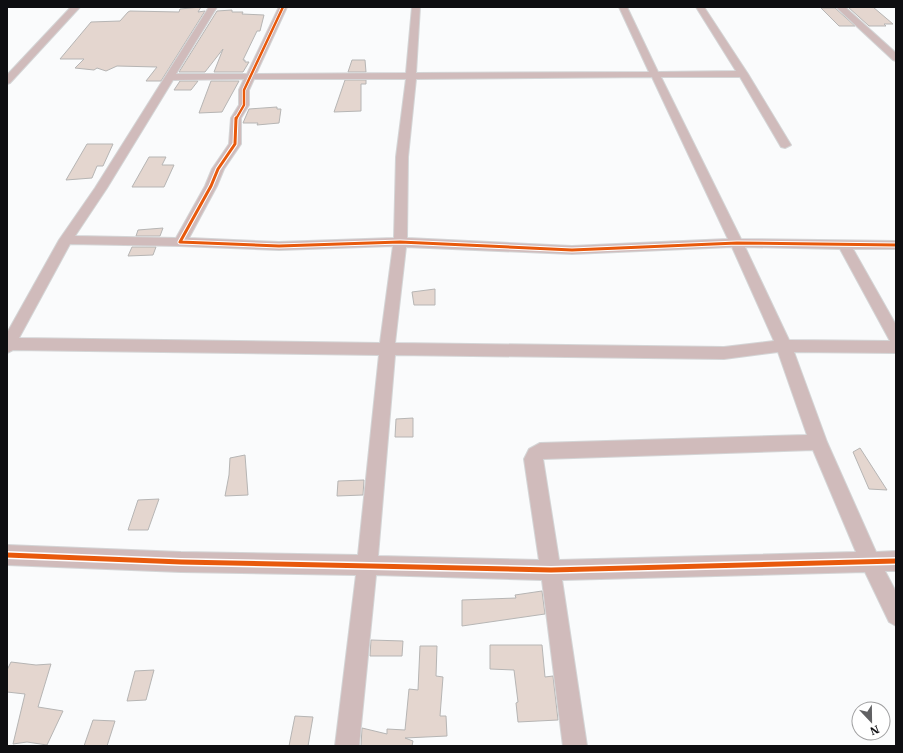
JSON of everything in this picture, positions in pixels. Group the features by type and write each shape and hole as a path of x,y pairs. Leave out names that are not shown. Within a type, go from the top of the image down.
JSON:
{"street":[{"path":"7,81 76,7"},
{"path":"213,7 101,188 66,240 8,346 388,348 724,353 784,346 896,347"},
{"path":"180,242 211,186 218,169 235,144 236,118 244,105 244,90 283,7"},
{"path":"347,746 400,242 402,157 411,76 416,7"},
{"path":"623,7 654,74 737,243 784,346 818,442 870,561 896,616"},
{"path":"700,7 743,74 785,145"},
{"path":"840,7 896,58"},
{"path":"169,77 250,75 411,76 743,74"},
{"path":"66,240 180,242 279,246 400,242 572,250 737,243 896,245"},
{"path":"844,244 896,339"},
{"path":"574,746 551,570 533,459 535,454 540,451 674,445 818,442"},
{"path":"7,556 182,562 551,570 896,561"}],"building":[{"path":"201,7 198,12 205,11 161,81 146,81 157,67 117,66 106,71 97,68 94,70 75,68 84,59 60,59 91,22 120,21 130,11 179,12 180,9"},
{"path":"848,7 873,7 893,24 884,24 886,26 869,26"},
{"path":"821,8 835,8 855,26 839,26"},
{"path":"232,10 232,12 243,12 242,14 264,15 260,31 257,31 243,60 245,60 245,62 249,62 243,72 214,72 223,49 205,72 179,72 217,11"},
{"path":"352,60 365,60 366,72 348,72"},
{"path":"345,80 366,80 366,84 361,84 361,111 334,112"},
{"path":"180,81 198,81 191,90 174,90"},
{"path":"211,81 239,81 222,112 199,113"},
{"path":"277,107 277,109 281,109 279,123 257,125 258,123 243,123 249,109"},
{"path":"87,144 113,144 103,166 97,166 92,178 66,180"},
{"path":"149,157 166,157 162,165 174,165 164,187 132,187"},
{"path":"163,228 160,236 136,236 138,230"},
{"path":"132,247 156,247 153,255 128,256"},
{"path":"435,289 435,305 414,305 412,292"},
{"path":"413,418 413,437 395,437 396,419"},
{"path":"860,448 887,490 869,489 853,452"},
{"path":"245,455 248,495 225,496 229,475 230,458"},
{"path":"364,480 363,495 337,496 338,481"},
{"path":"159,499 148,530 128,530 138,500"},
{"path":"542,591 545,614 462,626 462,600 516,598 515,595"},
{"path":"371,640 403,641 402,656 370,656"},
{"path":"490,645 542,645 545,677 553,676 558,720 518,722 516,703 518,702 514,670 490,669"},
{"path":"420,646 437,646 436,676 443,677 440,716 446,716 447,736 405,738 413,741 412,746 361,746 362,728 387,734 387,729 405,730 409,689 418,690"},
{"path":"11,662 36,665 51,664 38,707 63,711 47,745 27,742 13,744 25,694 7,692 7,670"},
{"path":"154,670 146,700 127,701 135,671"},
{"path":"295,716 313,717 308,746 289,746"},
{"path":"93,720 115,721 107,746 84,746"}],"cycle path":[{"path":"283,7 244,90 244,105 236,118 235,144 218,169 211,186 180,242 279,246 400,242 572,250 737,243 896,245"},
{"path":"7,555 181,562 551,570 896,561"}]}
